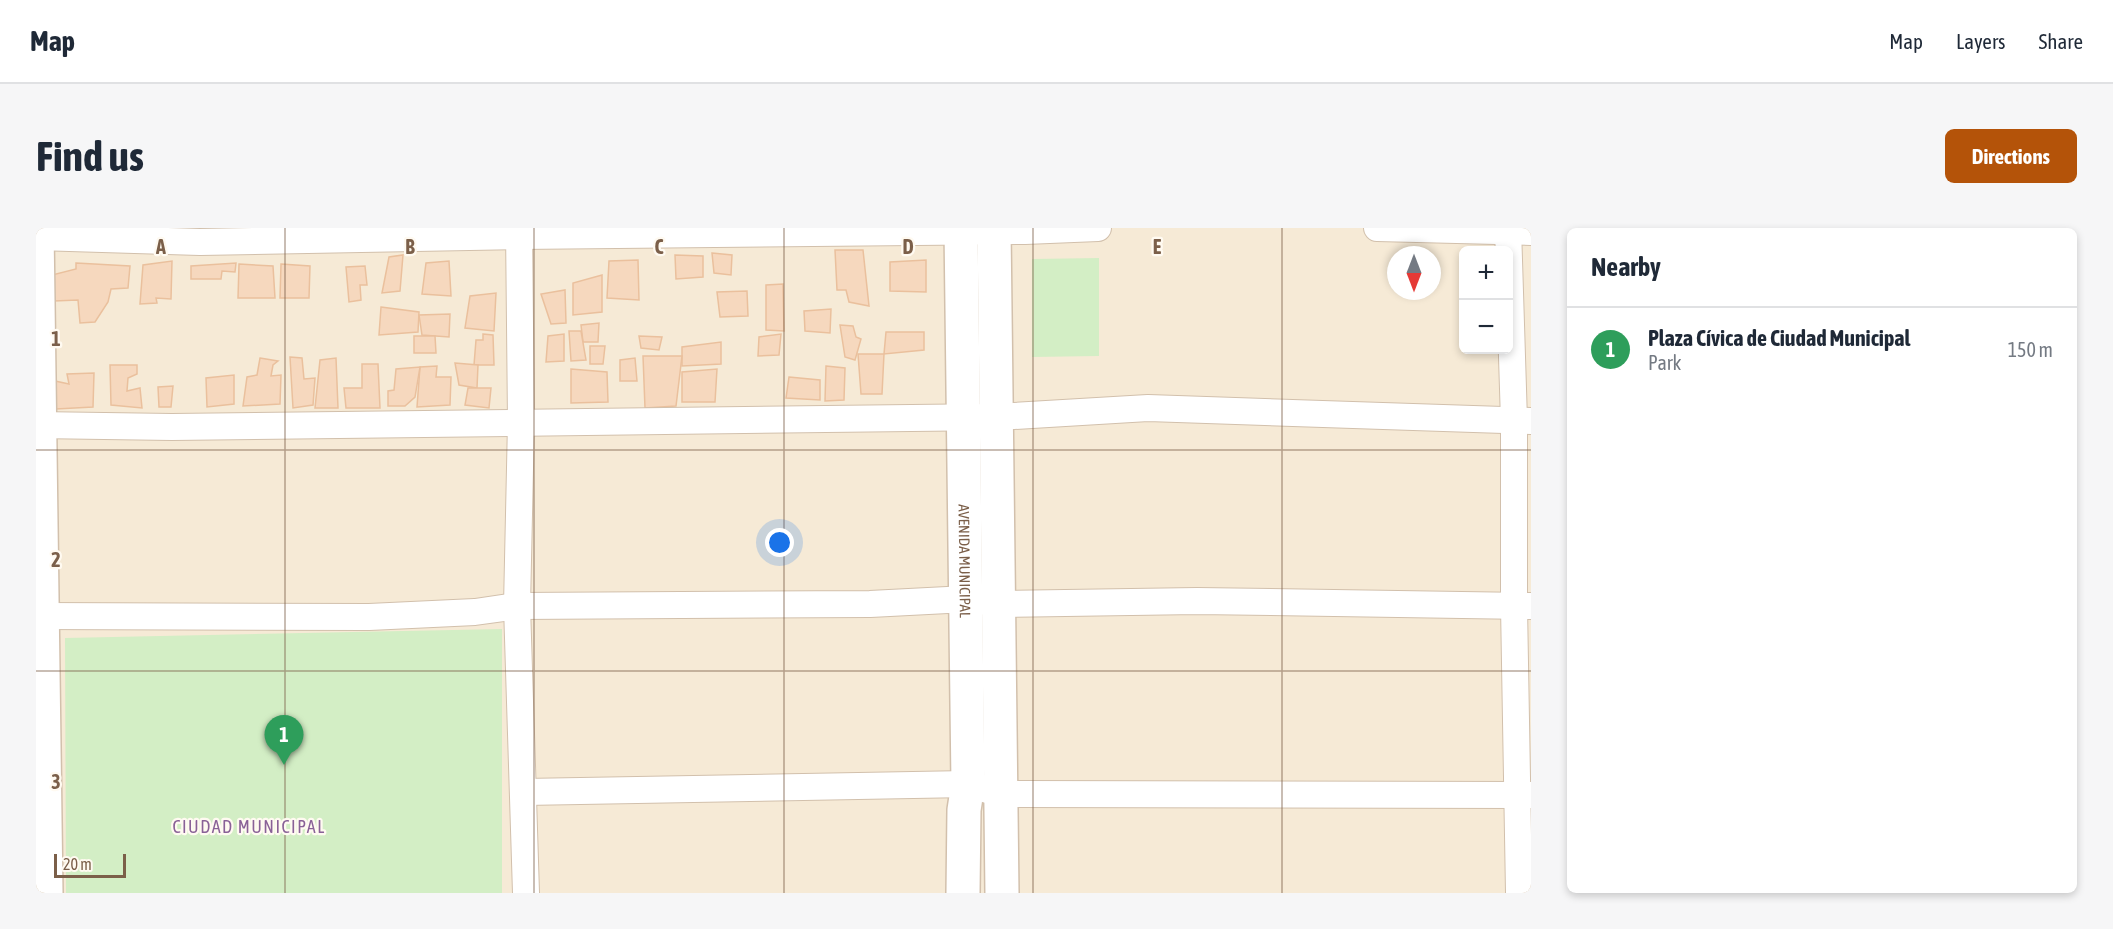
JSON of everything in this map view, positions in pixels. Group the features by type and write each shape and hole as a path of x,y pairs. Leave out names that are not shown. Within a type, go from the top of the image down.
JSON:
{"street":[{"path":"46,893 40,617 37,232 200,242 519,232 896,233 961,229 1098,228"},
{"path":"1377,228 1516,230 1523,421 1524,795 1519,893"},
{"name":"AVENIDA MUNICIPAL","path":"961,229 968,784 964,810 963,893"},
{"path":"994,230 1002,893"},
{"path":"519,232 520,422 517,606 526,893"},
{"path":"38,425 172,427 997,417 1148,408 1523,421"},
{"path":"40,617 369,617 475,612 517,606 870,604 967,599 1000,604 1197,601 1522,606"},
{"path":"524,792 753,790 968,784 1001,794 1524,795"}],"shaded area":[{"path":"36,228 1531,228 1531,893 36,893"}],"green space":[{"path":"1099,258 1099,356 1032,357 1032,259"},
{"path":"502,629 502,893 66,893 65,638"}],"building":[{"path":"835,250 863,250 869,306 849,302 846,290 837,290"},
{"path":"712,253 732,255 731,275 714,273"},
{"path":"403,255 400,291 382,293 389,257"},
{"path":"675,255 703,256 703,277 676,279"},
{"path":"638,260 639,300 607,298 609,261"},
{"path":"926,260 926,292 890,291 890,262"},
{"path":"172,261 171,299 156,298 157,303 140,304 143,265"},
{"path":"449,261 451,296 422,294 426,263"},
{"path":"76,263 130,266 128,288 111,289 108,302 95,322 80,323 78,300 54,301 52,275 76,269"},
{"path":"236,263 235,272 222,271 221,279 191,279 191,266"},
{"path":"239,264 273,266 275,298 238,298"},
{"path":"281,264 310,266 309,298 280,298"},
{"path":"365,266 367,285 360,285 361,300 349,302 346,267"},
{"path":"602,275 602,312 573,315 573,283"},
{"path":"783,284 784,331 766,330 766,285"},
{"path":"565,290 566,323 551,324 541,294"},
{"path":"747,291 748,316 720,317 717,292"},
{"path":"496,293 494,331 465,328 470,296"},
{"path":"381,307 419,312 418,332 379,335"},
{"path":"831,309 830,333 805,331 804,311"},
{"path":"450,314 449,337 422,335 419,315"},
{"path":"599,323 598,342 583,342 581,325"},
{"path":"840,325 853,326 856,337 861,339 855,360 845,357"},
{"path":"569,331 581,331 586,360 571,361"},
{"path":"886,332 924,332 924,350 884,354"},
{"path":"483,334 493,335 494,365 474,365 476,340 483,340"},
{"path":"564,334 564,361 546,362 548,336"},
{"path":"781,334 779,355 758,356 759,337"},
{"path":"414,336 435,336 436,353 414,353"},
{"path":"639,336 662,337 659,350 641,348"},
{"path":"721,342 721,364 682,366 682,347"},
{"path":"590,346 605,346 603,364 590,364"},
{"path":"858,354 884,354 882,394 861,394"},
{"path":"643,356 682,356 676,406 645,408"},
{"path":"290,357 302,358 304,379 315,378 313,405 293,408"},
{"path":"260,358 278,361 273,365 271,376 281,375 280,404 243,406 247,377 257,375"},
{"path":"336,358 338,408 315,408 320,360"},
{"path":"635,358 637,381 620,381 620,360"},
{"path":"455,363 478,365 477,388 459,385"},
{"path":"362,364 378,364 380,408 346,408 344,388 362,388"},
{"path":"110,365 137,365 137,374 128,378 127,391 140,388 142,408 111,405"},
{"path":"437,366 436,377 451,377 450,405 417,407 420,367"},
{"path":"826,366 845,368 844,400 825,401"},
{"path":"420,367 415,397 405,406 388,406 388,391 394,390 396,369"},
{"path":"571,369 607,372 608,402 571,403"},
{"path":"717,369 715,402 682,402 682,372"},
{"path":"94,373 93,407 56,409 55,381 69,384 67,374"},
{"path":"234,375 234,404 207,407 206,378"},
{"path":"789,377 820,380 820,400 786,398"},
{"path":"173,386 171,407 159,407 158,387"},
{"path":"468,388 491,388 489,408 465,405"}],"place":[{"name":"Plaza Cívica de Ciudad Municipal","path":"284,765"}],"district":[{"name":"CIUDAD MUNICIPAL","path":"249,826"}]}
